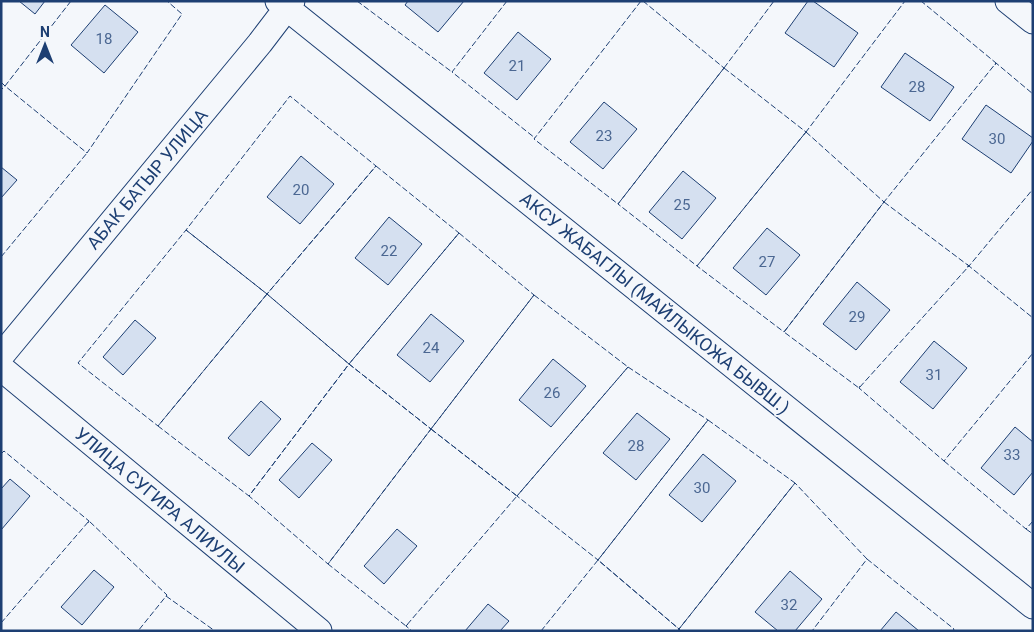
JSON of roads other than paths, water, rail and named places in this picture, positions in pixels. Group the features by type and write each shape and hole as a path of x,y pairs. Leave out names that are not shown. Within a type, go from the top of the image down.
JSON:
{"street":[{"path":"1008,1 1033,22"},
{"name":"АБАК БАТЫР УЛИЦА","path":"1,356 286,4"},
{"name":"АКСУ ЖАБАГЛЫ (МАЙЛЫКОЖА БЫВШ.)","path":"286,4 1033,606"},
{"name":"УЛИЦА СУГИРА АЛИУЛЫ","path":"1,368 319,631"}]}
